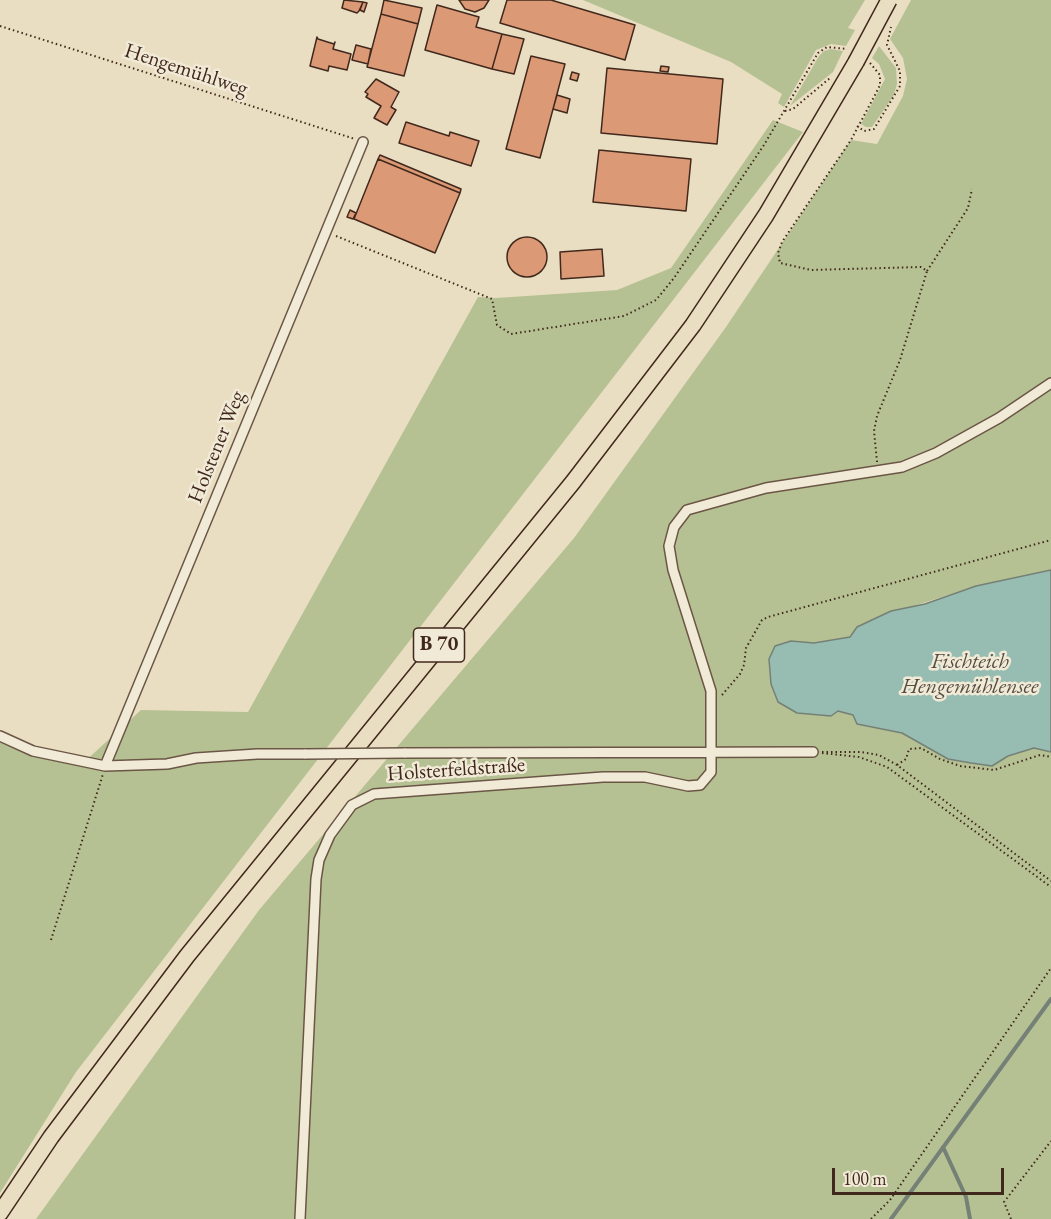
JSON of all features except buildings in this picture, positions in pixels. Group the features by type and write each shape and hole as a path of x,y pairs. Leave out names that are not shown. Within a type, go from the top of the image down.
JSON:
{"main road":[{"name":"B 70","path":"0,1213 51,1137 173,974 573,482 693,325 766,215 856,62 889,0"}],"street":[{"name":"Holstener Weg","path":"105,766 324,231 363,142"},
{"path":"712,752 713,705 706,671 674,570 669,546 674,527 687,510 766,488 902,467 936,453 999,418 1051,383"},
{"path":"0,736 33,751 105,766 167,764 196,758 257,754 813,752"},
{"name":"Holsterfeldstraße","path":"300,1219 316,879 319,860 330,835 352,805 374,794 603,777 645,777 688,786 700,785 711,772 712,752"}],"path":[{"path":"857,126 864,131 874,129 900,86 900,72 886,38 893,22"},
{"name":"Hengemühlweg","path":"0,26 363,142"},
{"path":"324,231 492,299 496,325 511,334 624,316 656,300 674,278 784,111 792,109 829,80 834,72"},
{"path":"878,471 874,450 877,416 900,360 927,271 968,208 972,189"},
{"path":"816,194 782,242 778,253 780,263 811,270 921,267 927,271"},
{"path":"713,705 740,674 744,665 746,648 762,620 768,617 1051,540"},
{"path":"897,765 906,759 909,749 921,748 940,759 960,766 994,770 1040,755 1051,757"},
{"path":"813,752 861,752 879,755 897,765 1051,881"},
{"path":"813,752 859,757 887,767 1051,887"},
{"path":"51,940 105,766"},
{"path":"871,1219 890,1200 1051,968"},
{"path":"1011,1219 1004,1202 1051,1141"}],"green space":[{"path":"583,0 865,0 848,28 855,30 846,46 831,44 816,50 784,107 778,103 782,94 731,62"},
{"path":"911,0 1051,0 1051,570 976,586 917,605 857,627 851,637 814,643 791,641 775,646 838,711 853,715 857,724 902,733 924,743 992,766 1008,756 1035,748 1051,752 1051,1219 36,1219 259,910 574,538 726,327 851,140 877,144 903,96 907,79 903,58 890,39"},
{"path":"879,46 896,68 897,84 894,95 872,127 866,127 861,124 885,79 879,64 872,58"},
{"path":"831,49 843,51 833,72 790,106 819,56"},
{"path":"773,120 803,132 76,1072 0,1193 0,738 82,764 141,710 248,712 478,297 496,298 617,290 671,268"}],"water":[{"name":"Fischteich Hengemühlensee","path":"1051,570 1051,752 1034,748 1008,756 992,766 948,759 902,733 857,724 853,715 838,711 831,716 797,713 778,702 771,684 769,659 775,646 791,641 814,643 850,637 857,627 891,611 925,604 976,586"}],"waterway":[{"path":"891,1219 1051,999"},
{"path":"943,1147 966,1197 970,1219"}]}
